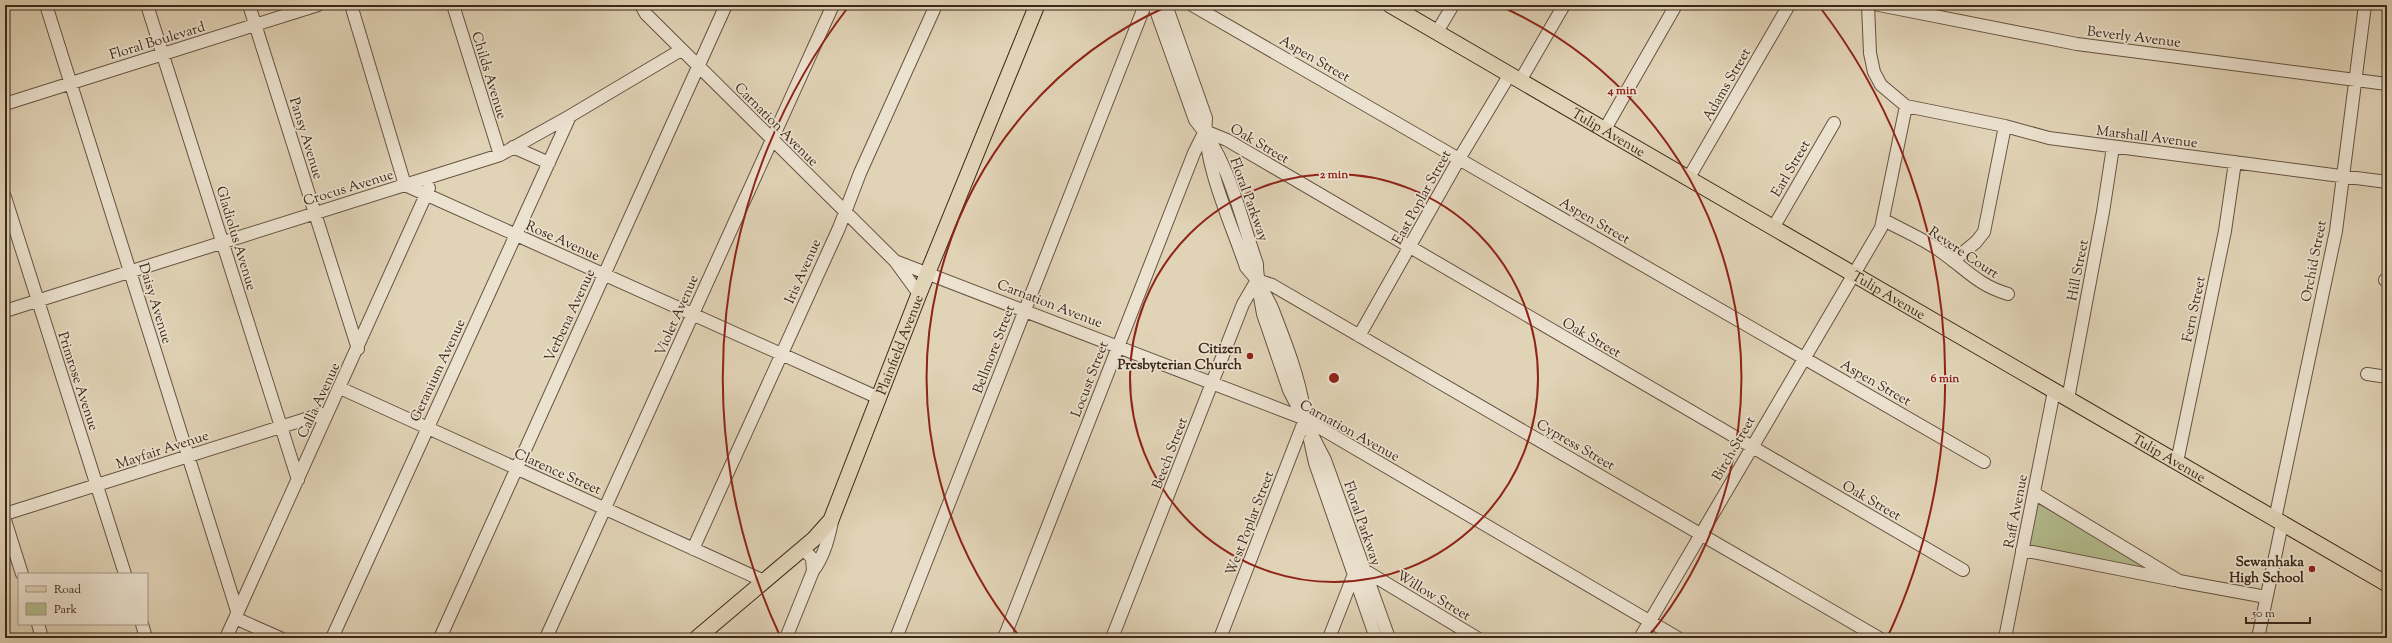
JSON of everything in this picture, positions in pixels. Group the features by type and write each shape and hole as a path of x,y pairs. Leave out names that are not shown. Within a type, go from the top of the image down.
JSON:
{"main road":[{"name":"Plainfield Avenue","path":"697,638 821,533 834,513 880,398 919,294 929,273 1037,5"},
{"name":"Tulip Avenue","path":"1390,5 2387,584"}],"street":[{"name":"Daisy Avenue","path":"46,5 188,456 236,614"},
{"name":"Gladiolus Avenue","path":"147,5 298,480"},
{"name":"Pansy Avenue","path":"249,5 358,349"},
{"name":"Floral Boulevard","path":"5,104 318,5"},
{"path":"351,5 406,185"},
{"name":"Childs Avenue","path":"453,5 500,155"},
{"name":"Carnation Avenue","path":"641,5 646,14 681,50 895,261 919,294"},
{"name":"Verbena Avenue","path":"440,638 726,5"},
{"name":"Violet Avenue","path":"546,638 833,5"},
{"name":"Iris Avenue","path":"693,549 838,228 843,211 936,5"},
{"name":"Bellmore Street","path":"896,638 1145,5"},
{"name":"Floral Parkway","path":"1154,5 1206,118 1205,131 1223,165 1235,217 1257,264 1257,280 1273,310 1281,348 1300,387 1305,419 1315,463 1336,507 1359,572 1389,638"},
{"name":"Floral Parkway","path":"1166,5 1182,68"},
{"name":"Aspen Street","path":"1192,5 1984,462"},
{"path":"1437,32 1453,5"},
{"name":"East Poplar Street","path":"1359,336 1459,159 1564,5"},
{"path":"1605,129 1676,5"},
{"name":"Adams Street","path":"1688,179 1789,5"},
{"path":"1868,5 1870,53 1874,72 1881,86 1906,106"},
{"name":"Beverly Avenue","path":"1879,5 2077,44 2387,84"},
{"name":"Orchid Street","path":"2258,638 2279,522 2336,231 2365,5"},
{"name":"Crocus Avenue","path":"5,311 500,155 570,116 681,50"},
{"name":"Marshall Avenue","path":"1906,106 2005,126 2049,138 2387,182"},
{"name":"Birch Street","path":"1640,638 1884,220 1906,106"},
{"name":"Geranium Avenue","path":"332,638 570,116"},
{"name":"Earl Street","path":"1773,228 1834,123"},
{"path":"1953,261 1976,242 1984,232 2005,126"},
{"name":"Oak Street","path":"1205,131 1227,140 1963,570"},
{"name":"Locust Street","path":"1004,638 1194,153 1205,131"},
{"name":"Hill Street","path":"2068,399 2103,212 2113,146"},
{"path":"513,147 549,163"},
{"name":"Fern Street","path":"2177,462 2225,231 2235,162"},
{"name":"Calla Avenue","path":"226,638 358,349 426,194 437,175"},
{"name":"Rose Avenue","path":"406,185 781,355 880,398"},
{"name":"Primrose Avenue","path":"5,198 125,573"},
{"name":"Revere Court","path":"1884,220 1943,252 1968,274 1995,290 2008,294"},
{"name":"Carnation Avenue","path":"895,261 1118,345 1305,419 1678,638"},
{"name":"Cypress Street","path":"1257,280 1272,285 1701,533 1879,638"},
{"name":"Beech Street","path":"1112,638 1243,304 1257,280"},
{"path":"2368,374 2387,377"},
{"name":"Clarence Street","path":"340,388 764,581"},
{"name":"Raff Avenue","path":"2005,638 2054,391"},
{"name":"Mayfair Avenue","path":"5,514 328,412"},
{"name":"West Poplar Street","path":"1220,638 1305,419"},
{"path":"2034,493 2179,581"},
{"path":"786,638 814,571 820,562 829,538 834,513"},
{"path":"5,520 22,573"},
{"path":"803,549 812,558 814,571"},
{"path":"2022,550 2266,597"},
{"name":"Floral Parkway","path":"1329,638 1359,572"},
{"name":"Floral Parkway","path":"1359,572 1376,638"},
{"name":"Willow Street","path":"1359,572 1478,638"},
{"path":"236,614 280,638"},
{"path":"38,625 42,638"},
{"path":"142,625 146,638"}],"green space":[{"path":"2037,503 2161,574 2028,546"}],"place":[{"name":"Citizen Presbyterian Church","path":"1250,356"},
{"name":"Sewanhaka High School","path":"2312,569"}]}
